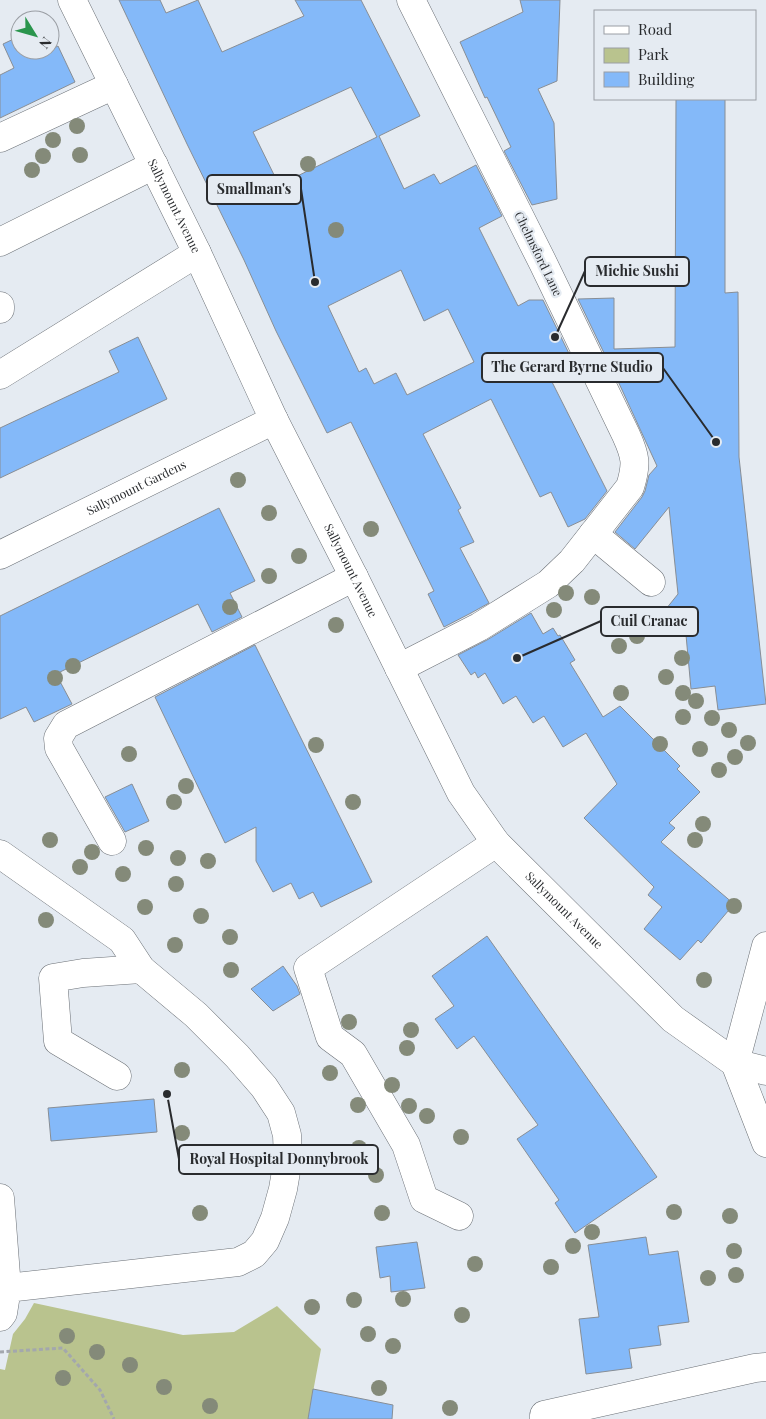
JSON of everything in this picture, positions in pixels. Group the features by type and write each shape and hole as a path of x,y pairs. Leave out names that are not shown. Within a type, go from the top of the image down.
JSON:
{"street":[{"name":"Sallymount Avenue","path":"72,0 197,253 274,420 461,793 496,843 673,1019 735,1063"},
{"name":"Chelmsford Lane","path":"399,668 479,627 548,584 572,561 630,487 636,461 632,448 543,263 411,0"},
{"path":"0,138 114,85"},
{"path":"0,242 154,165"},
{"path":"0,376 197,253"},
{"name":"Sallymount Gardens","path":"0,555 274,420"},
{"path":"593,534 650,582"},
{"path":"112,841 59,748 58,738 66,725 354,577"},
{"path":"459,1216 424,1199 406,1145 353,1054 330,1037 308,968 496,843"},
{"path":"0,854 122,940 141,969 196,1016 237,1056 264,1087 280,1113 287,1135 288,1160 275,1218 265,1241 254,1254 238,1262 7,1288"},
{"path":"766,946 735,1063 766,1143"},
{"path":"117,1076 58,1041 53,978 141,969"},
{"path":"735,1063 766,1071"},
{"path":"0,1198 7,1288 3,1313 0,1317"},
{"path":"544,1419 544,1415 754,1368 766,1367"}],"path":[{"path":"0,1352 63,1348 100,1390 114,1419"}],"green space":[{"path":"34,1303 183,1335 234,1332 277,1306 321,1349 308,1419 0,1419 0,1369 5,1370 13,1334 25,1319"}],"building":[{"path":"119,0 160,0 166,13 198,0 222,52 304,16 295,0 361,0 420,116 379,136 404,189 434,174 440,184 476,165 502,216 479,228 518,306 529,300 543,300 577,370 552,382 607,491 585,519 568,527 551,492 540,497 491,399 423,434 461,508 458,510 474,542 460,548 489,603 444,627 428,594 434,591 351,422 327,433","holes":["351,87 377,137 279,185 253,132","401,270 424,321 448,309 474,362 407,395 396,373 374,384 366,368 359,372 328,306"]},
{"path":"520,0 560,0 557,81 538,89 554,123 557,199 532,205 504,151 511,147 487,97 485,98 460,42 523,12"},
{"path":"10,41 10,59 3,44"},
{"path":"60,50 75,82 0,118 0,75 14,68 10,60 60,60"},
{"path":"676,100 725,100 725,293 738,292 739,457 766,704 718,710 715,686 691,689 686,635 662,614 678,594 669,507 635,549 615,532 642,497 649,475 657,466 578,299 614,298 614,349 675,347"},
{"path":"138,337 167,399 0,478 0,428 119,372 109,351"},
{"path":"219,508 255,581 230,593 242,617 212,632 198,604 56,674 72,704 34,722 26,707 0,719 0,616"},
{"path":"531,613 543,634 553,628 558,636 560,635 575,660 570,663 603,717 620,706 680,766 677,769 700,792 669,823 675,828 661,842 734,904 701,943 698,940 680,960 644,929 662,907 648,895 654,887 584,818 617,784 586,733 563,747 544,716 533,723 516,696 503,704 485,673 478,678 475,672 471,675 458,655"},
{"path":"255,645 372,882 321,907 313,892 299,899 291,883 273,892 256,861 256,827 225,843 155,697"},
{"path":"132,784 149,821 125,832 105,797"},
{"path":"487,936 657,1177 575,1233 555,1203 559,1200 517,1139 538,1125 474,1036 457,1049 435,1019 454,1006 432,976"},
{"path":"283,966 297,986 300,994 273,1011 251,989"},
{"path":"154,1099 157,1132 51,1141 48,1108"},
{"path":"646,1237 649,1255 678,1251 689,1322 658,1326 661,1345 629,1349 632,1368 586,1374 579,1319 599,1317 588,1245"},
{"path":"417,1242 425,1288 391,1292 390,1276 380,1278 376,1247"},
{"path":"313,1389 393,1405 392,1419 308,1419"}],"place":[{"name":"Smallman's","path":"315,282"},
{"name":"Michie Sushi","path":"555,337"},
{"name":"The Gerard Byrne Studio","path":"716,442"},
{"name":"Cuil Cranac","path":"517,658"},
{"name":"Royal Hospital Donnybrook","path":"167,1094"}]}
